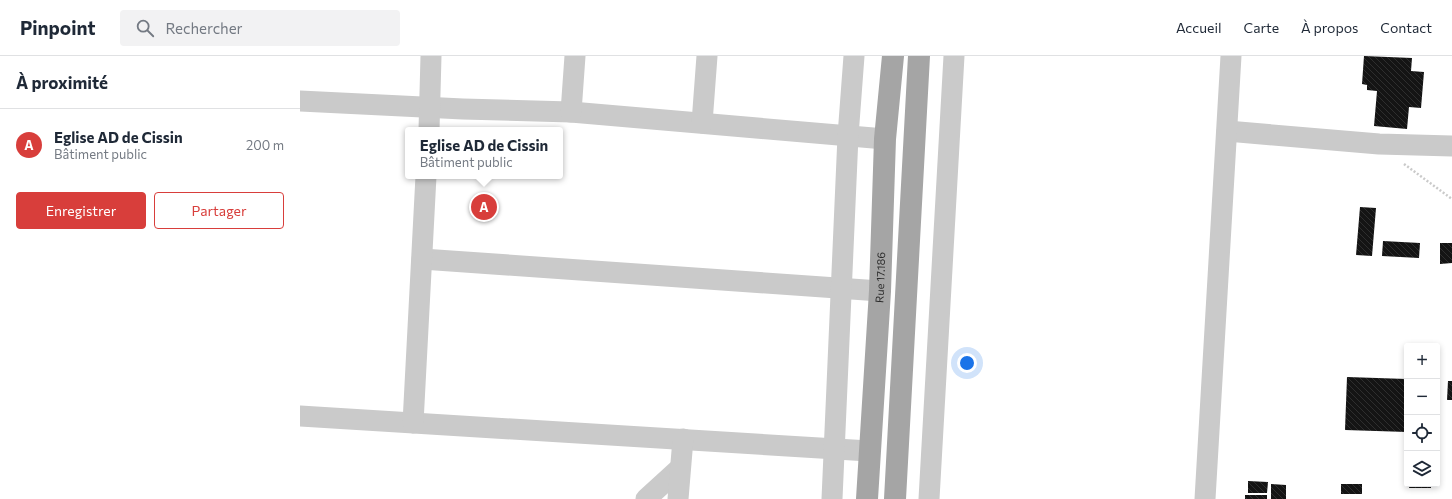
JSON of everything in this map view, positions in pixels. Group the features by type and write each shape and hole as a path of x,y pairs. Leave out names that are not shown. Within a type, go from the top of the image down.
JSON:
{"main road":[{"name":"Rue 17.186","path":"867,499 880,291 885,139 893,56"},
{"path":"895,499 919,56"}],"street":[{"path":"428,127 431,56"},
{"path":"571,112 575,56"},
{"path":"702,123 707,56"},
{"path":"832,499 848,136 854,56"},
{"path":"929,499 954,56"},
{"path":"1205,499 1231,56"},
{"path":"300,106 430,106 571,112 885,139"},
{"path":"1227,131 1379,144 1452,146"},
{"path":"413,423 426,179"},
{"path":"422,259 880,291"},
{"path":"300,416 869,451"},
{"path":"678,499 683,439"},
{"path":"646,499 680,468"}],"path":[{"path":"1401,162 1452,199"}],"building":[{"path":"1364,56 1412,58 1411,71 1424,72 1421,108 1409,107 1407,129 1374,126 1377,91 1367,90 1367,85 1362,84"},
{"path":"1360,207 1376,208 1372,256 1356,255"},
{"path":"1383,241 1420,243 1419,258 1382,256"},
{"path":"1440,243 1452,243 1452,263 1440,264"},
{"path":"1347,377 1404,379 1404,432 1345,430"},
{"path":"1448,381 1452,381 1452,400 1447,400"},
{"path":"1248,481 1268,482 1267,493 1248,493"},
{"path":"1271,484 1286,485 1286,499 1271,499"},
{"path":"1341,484 1362,484 1362,494 1341,494"},
{"path":"1409,487 1431,487 1431,488"},
{"path":"1245,495 1267,495 1267,499 1245,499"}],"place":[{"name":"Eglise AD de Cissin","path":"484,207"}]}
